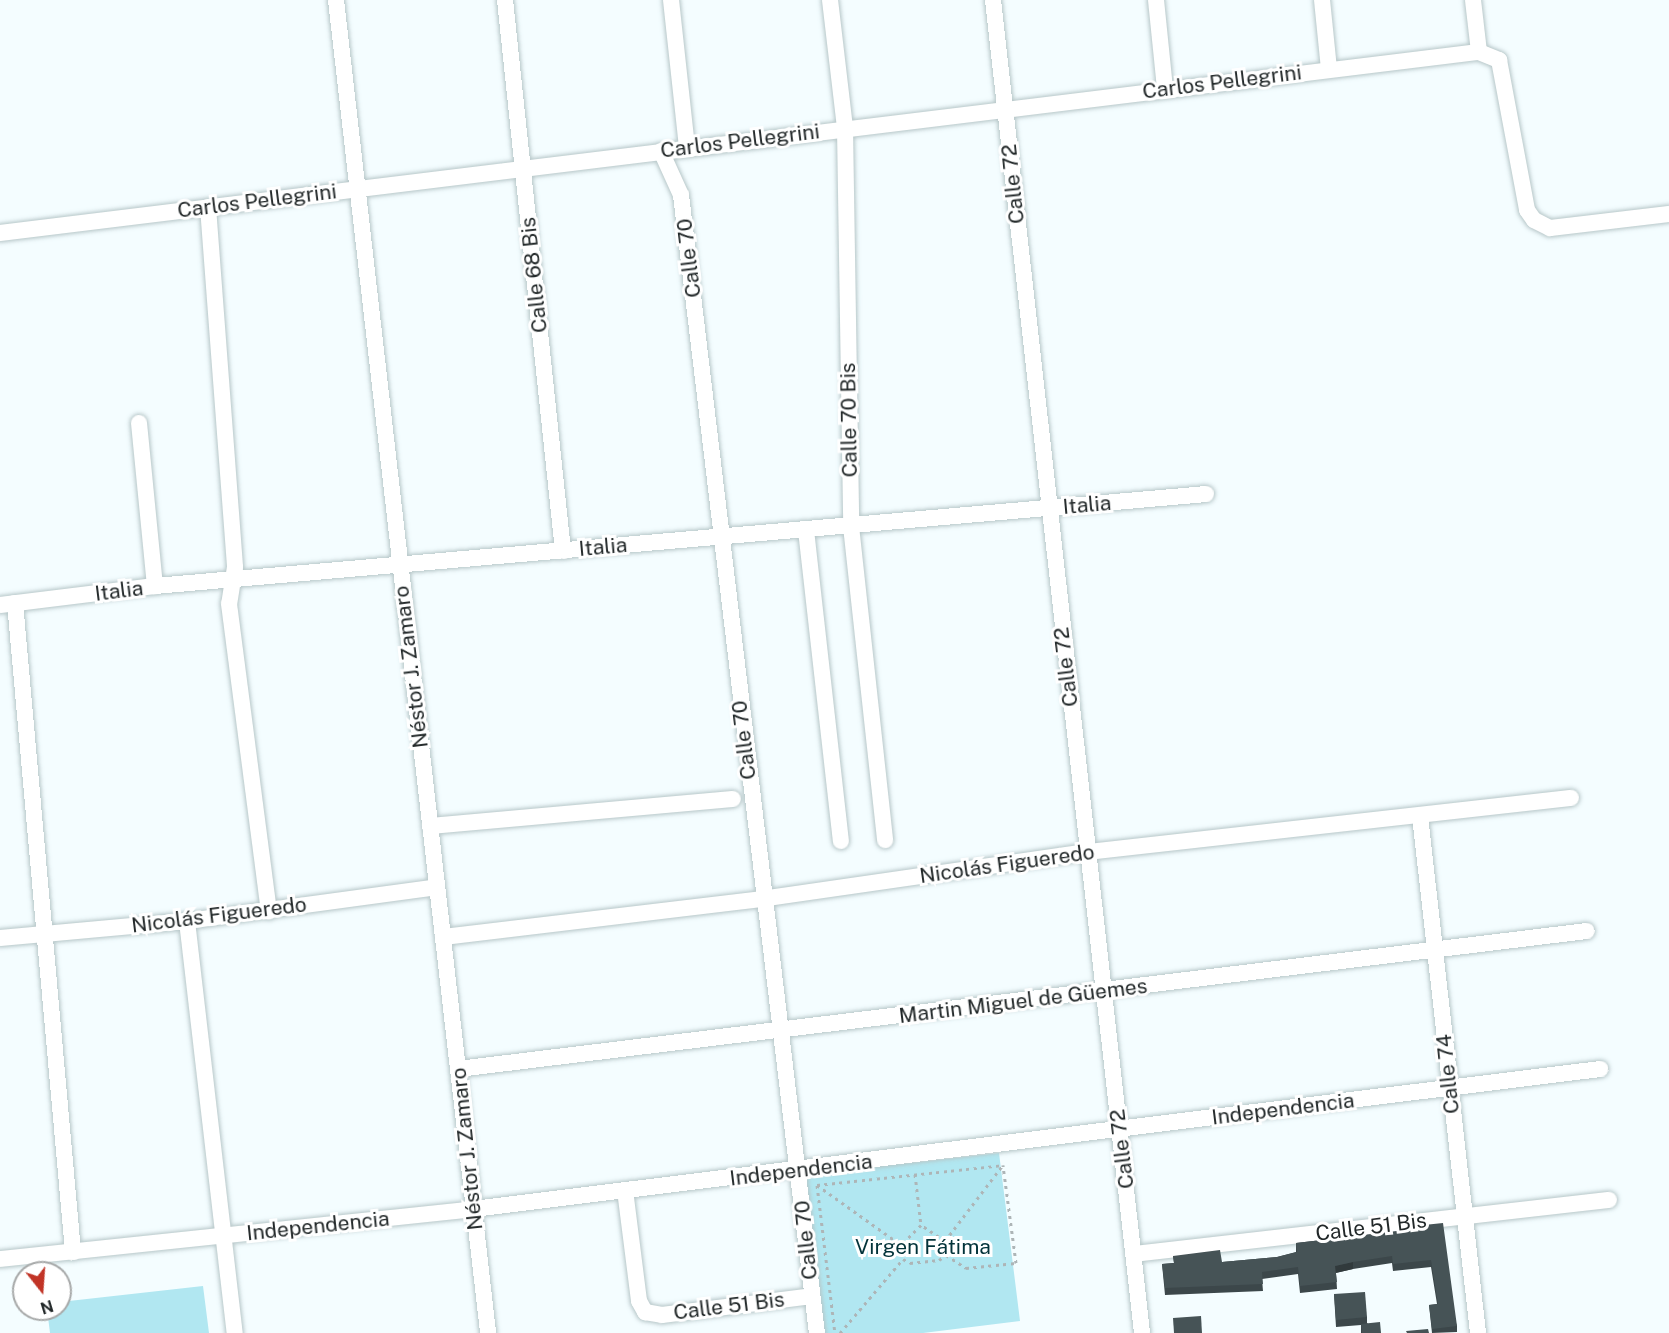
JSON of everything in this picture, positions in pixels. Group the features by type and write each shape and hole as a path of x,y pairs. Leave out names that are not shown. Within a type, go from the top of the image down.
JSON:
{"street":[{"name":"Néstor J. Zamaro","path":"336,0 488,1333"},
{"name":"Calle 68 Bis","path":"505,0 563,551"},
{"path":"671,0 687,147"},
{"name":"Calle 70 Bis","path":"830,0 845,128 850,526 885,840"},
{"name":"Calle 72","path":"993,0 1048,509 1142,1333"},
{"path":"1156,0 1164,89"},
{"path":"1322,0 1329,69"},
{"path":"1473,0 1479,52 1499,60 1527,210 1534,220 1550,228 1669,214"},
{"name":"Carlos Pellegrini","path":"0,232 1479,52"},
{"name":"Calle 70","path":"661,151 681,195 748,772 768,898 817,1333"},
{"path":"208,207 235,567 229,604 269,910"},
{"path":"138,423 155,586"},
{"name":"Italia","path":"8,604 155,586 233,581 1206,494"},
{"path":"806,530 841,842"},
{"path":"8,604 43,933 73,1252"},
{"name":"Nicolás Figueredo","path":"443,937 768,898 1088,852 1571,798"},
{"path":"430,826 733,799"},
{"name":"Calle 74","path":"1420,816 1478,1333"},
{"name":"Nicolás Figueredo","path":"0,938 187,921 437,887"},
{"path":"187,921 235,1333"},
{"name":"Martin Miguel de Güemes","path":"458,1069 1587,931"},
{"name":"Independencia","path":"0,1259 473,1209 1600,1069"},
{"name":"Calle 51 Bis","path":"625,1190 639,1301 645,1312 662,1315 812,1296"},
{"name":"Calle 51 Bis","path":"1134,1254 1609,1200"}],"path":[{"path":"817,1185 1003,1165"},
{"path":"946,1254 945,1240 1003,1165"},
{"path":"946,1254 966,1268 1016,1263 1003,1165"},
{"path":"915,1174 921,1225"},
{"path":"817,1185 901,1245 903,1259 840,1333"},
{"path":"817,1185 835,1333"},
{"path":"921,1225 945,1240"},
{"path":"901,1245 921,1225"},
{"path":"903,1259 910,1263 939,1260 946,1254"}],"green space":[{"name":"Virgen Fátima","path":"999,1153 1020,1321 923,1333 824,1333 804,1175"},
{"path":"203,1286 209,1333 50,1333 48,1321 72,1321 72,1301"}],"building":[{"path":"1443,1223 1457,1326 1432,1329 1429,1305 1438,1304 1431,1260 1393,1264 1392,1256 1353,1262 1335,1266 1337,1282 1300,1286 1298,1267 1262,1272 1263,1284 1165,1288 1162,1264 1174,1263 1173,1256 1220,1250 1222,1262 1277,1257 1297,1252 1296,1243 1425,1228 1424,1225"},
{"path":"1365,1292 1367,1317 1336,1320 1334,1294"},
{"path":"1201,1316 1202,1333 1174,1333 1173,1318"},
{"path":"1380,1322 1381,1333 1362,1333 1361,1324"},
{"path":"1428,1329 1429,1333 1407,1333 1406,1331"}]}
